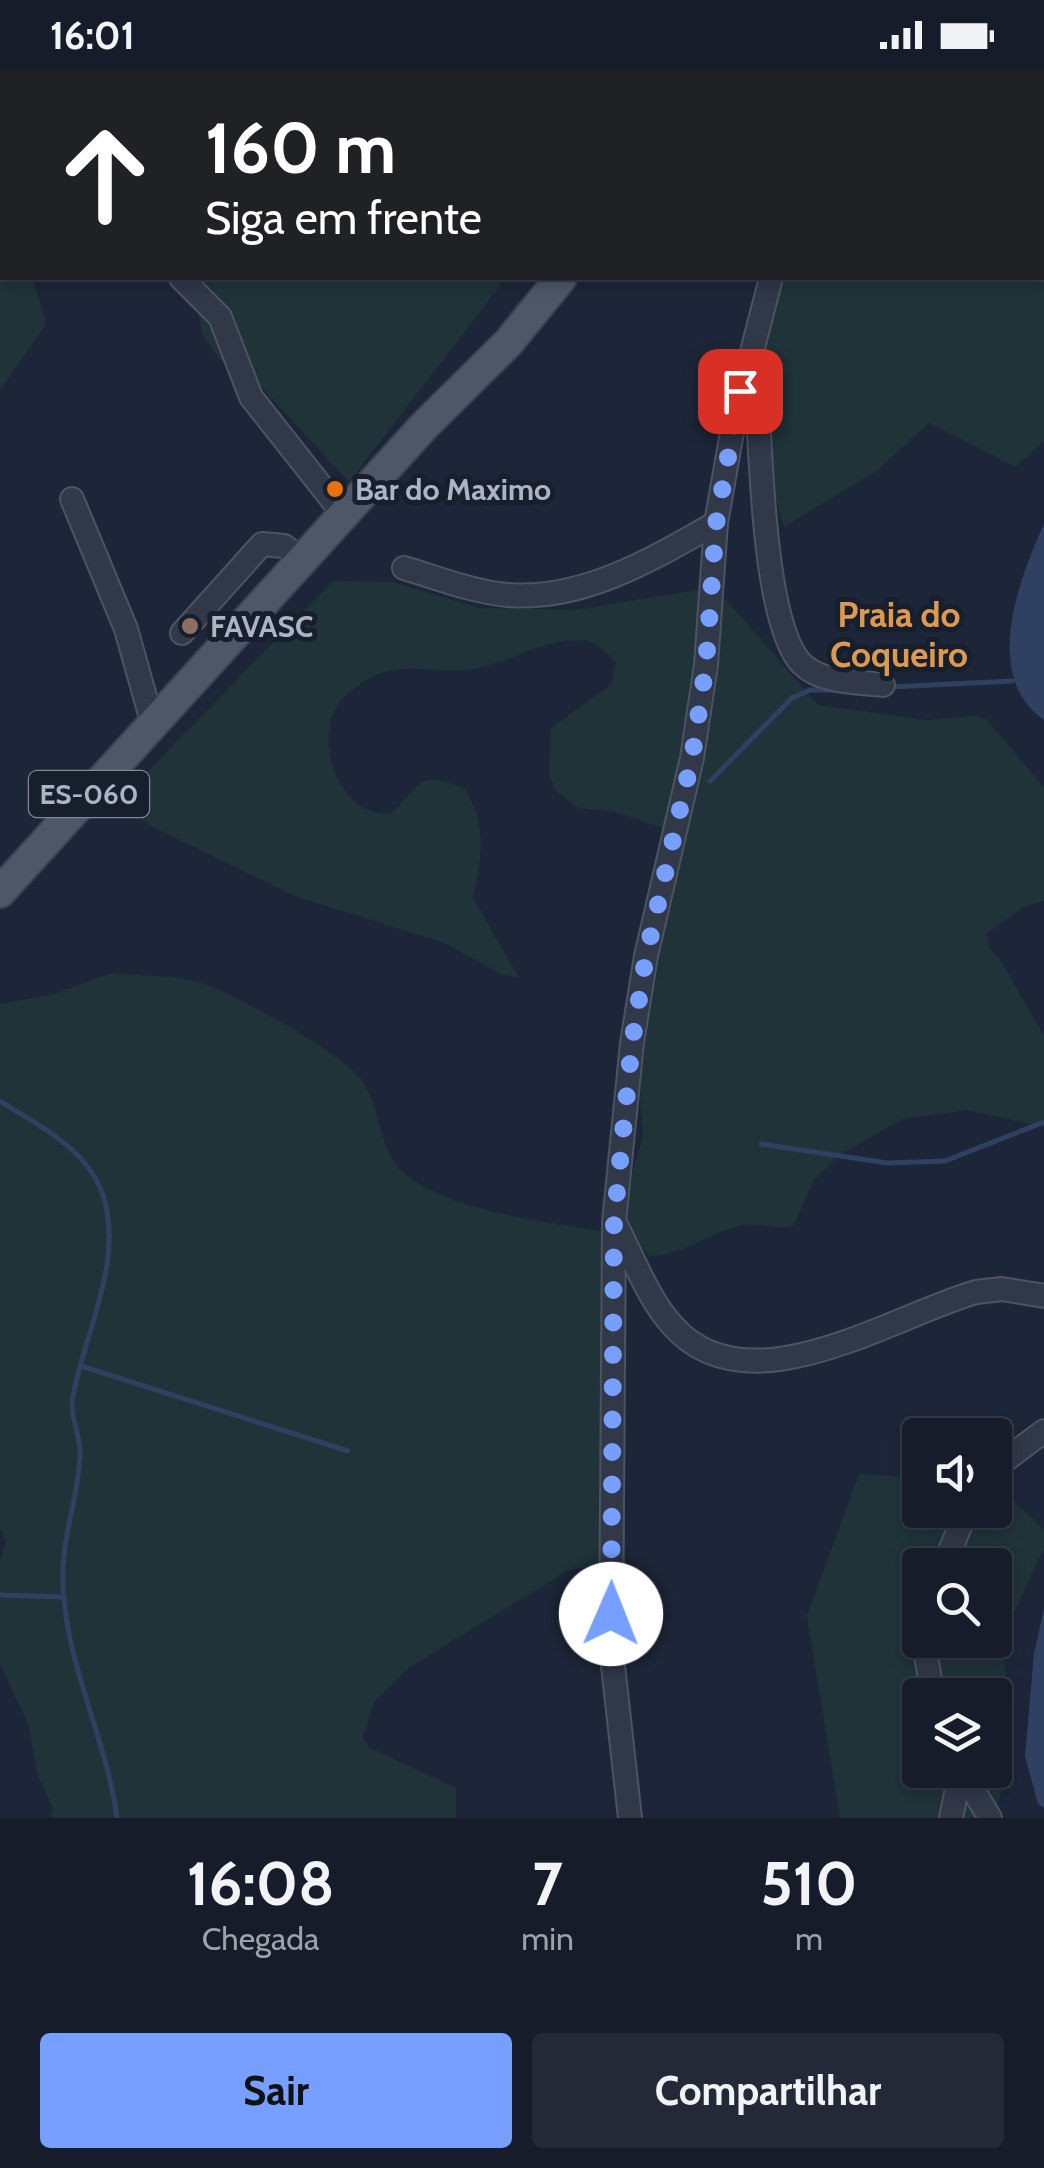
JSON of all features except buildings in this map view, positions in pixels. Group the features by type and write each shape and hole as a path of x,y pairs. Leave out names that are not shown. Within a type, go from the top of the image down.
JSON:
{"main road":[{"name":"ES-060","path":"476,371 541,280"},
{"name":"ES-060","path":"0,892 476,371 508,343 558,280"}],"street":[{"path":"183,280 220,317 251,397 344,515"},
{"path":"630,1818 611,1648 614,1222 640,990 692,758 706,665 716,524 754,332 770,280"},
{"path":"754,332 772,580 790,648 814,673 883,685"},
{"path":"72,499 126,628 153,725"},
{"path":"404,568 474,589 542,595 576,588 640,564 716,524"},
{"path":"182,633 262,544 284,546 304,560"},
{"path":"614,1222 670,1324 710,1354 738,1358 824,1351 976,1292 1002,1290 1044,1296"},
{"path":"1012,1455 1044,1431"},
{"path":"951,1818 957,1788"},
{"path":"972,1788 990,1818"}],"shaded area":[{"path":"0,280 34,280 46,324 0,390"},
{"path":"191,280 504,280 349,482 250,375 220,360 203,336"},
{"path":"783,280 1044,280 1044,441 1015,467 929,423 879,469 784,527 772,485 757,330"},
{"path":"333,581 393,582 479,608 575,610 704,589 729,603 818,705 925,720 976,716 987,720 1044,787 1044,900 1024,907 987,933 989,948 1001,961 1044,1036 1044,1127 968,1110 903,1119 841,1154 814,1180 793,1226 739,1226 673,1252 650,1256 630,1235 623,1201 643,1138 640,1095 645,1045 676,861 688,836 612,811 578,808 555,790 549,774 551,728 611,685 616,662 604,650 584,640 564,641 474,669 389,671 353,689 333,714 329,733 335,772 357,803 373,812 392,813 416,787 430,780 465,789 477,816 481,842 473,898 519,978 501,974 445,943 297,897 151,826 119,801"},
{"path":"112,973 176,978 211,986 331,1053 367,1089 395,1164 424,1187 478,1208 623,1234 623,1560 567,1571 410,1667 374,1702 363,1737 370,1748 456,1788 456,1818 51,1818 52,1807 38,1776 28,1723 0,1665 0,1562 6,1540 0,1528 0,1004 51,995"},
{"path":"859,1474 902,1476 902,1528 1012,1528 1012,1500 1044,1529 1044,1548 1012,1617 1012,1548 902,1548 902,1658 1004,1658 1006,1678 902,1678 902,1788 1000,1788 994,1818 840,1818 807,1616"}],"water":[{"path":"1044,524 1044,720 1025,702 1014,679 1010,654 1016,600"},
{"path":"1044,1609 1044,1808 1038,1804 1025,1756 1034,1653"}],"waterway":[{"path":"891,687 1012,681"},
{"path":"710,781 792,698 810,690 835,690"},
{"path":"0,1101 51,1133 80,1158 92,1173 107,1211 104,1281 73,1396 80,1455 63,1568 69,1632 104,1755 117,1818"},
{"path":"761,1144 887,1163 945,1161 1044,1122"},
{"path":"81,1366 348,1451"},
{"path":"0,1595 64,1597"}],"place":[{"name":"Bar do Maximo","path":"335,489"},
{"name":"FAVASC","path":"190,626"}],"district":[{"name":"Praia do Coqueiro","path":"899,634"}],"route":[{"path":"611,1614 614,1222 632,1043 646,956 692,758 706,665 716,524 740,391"}]}
